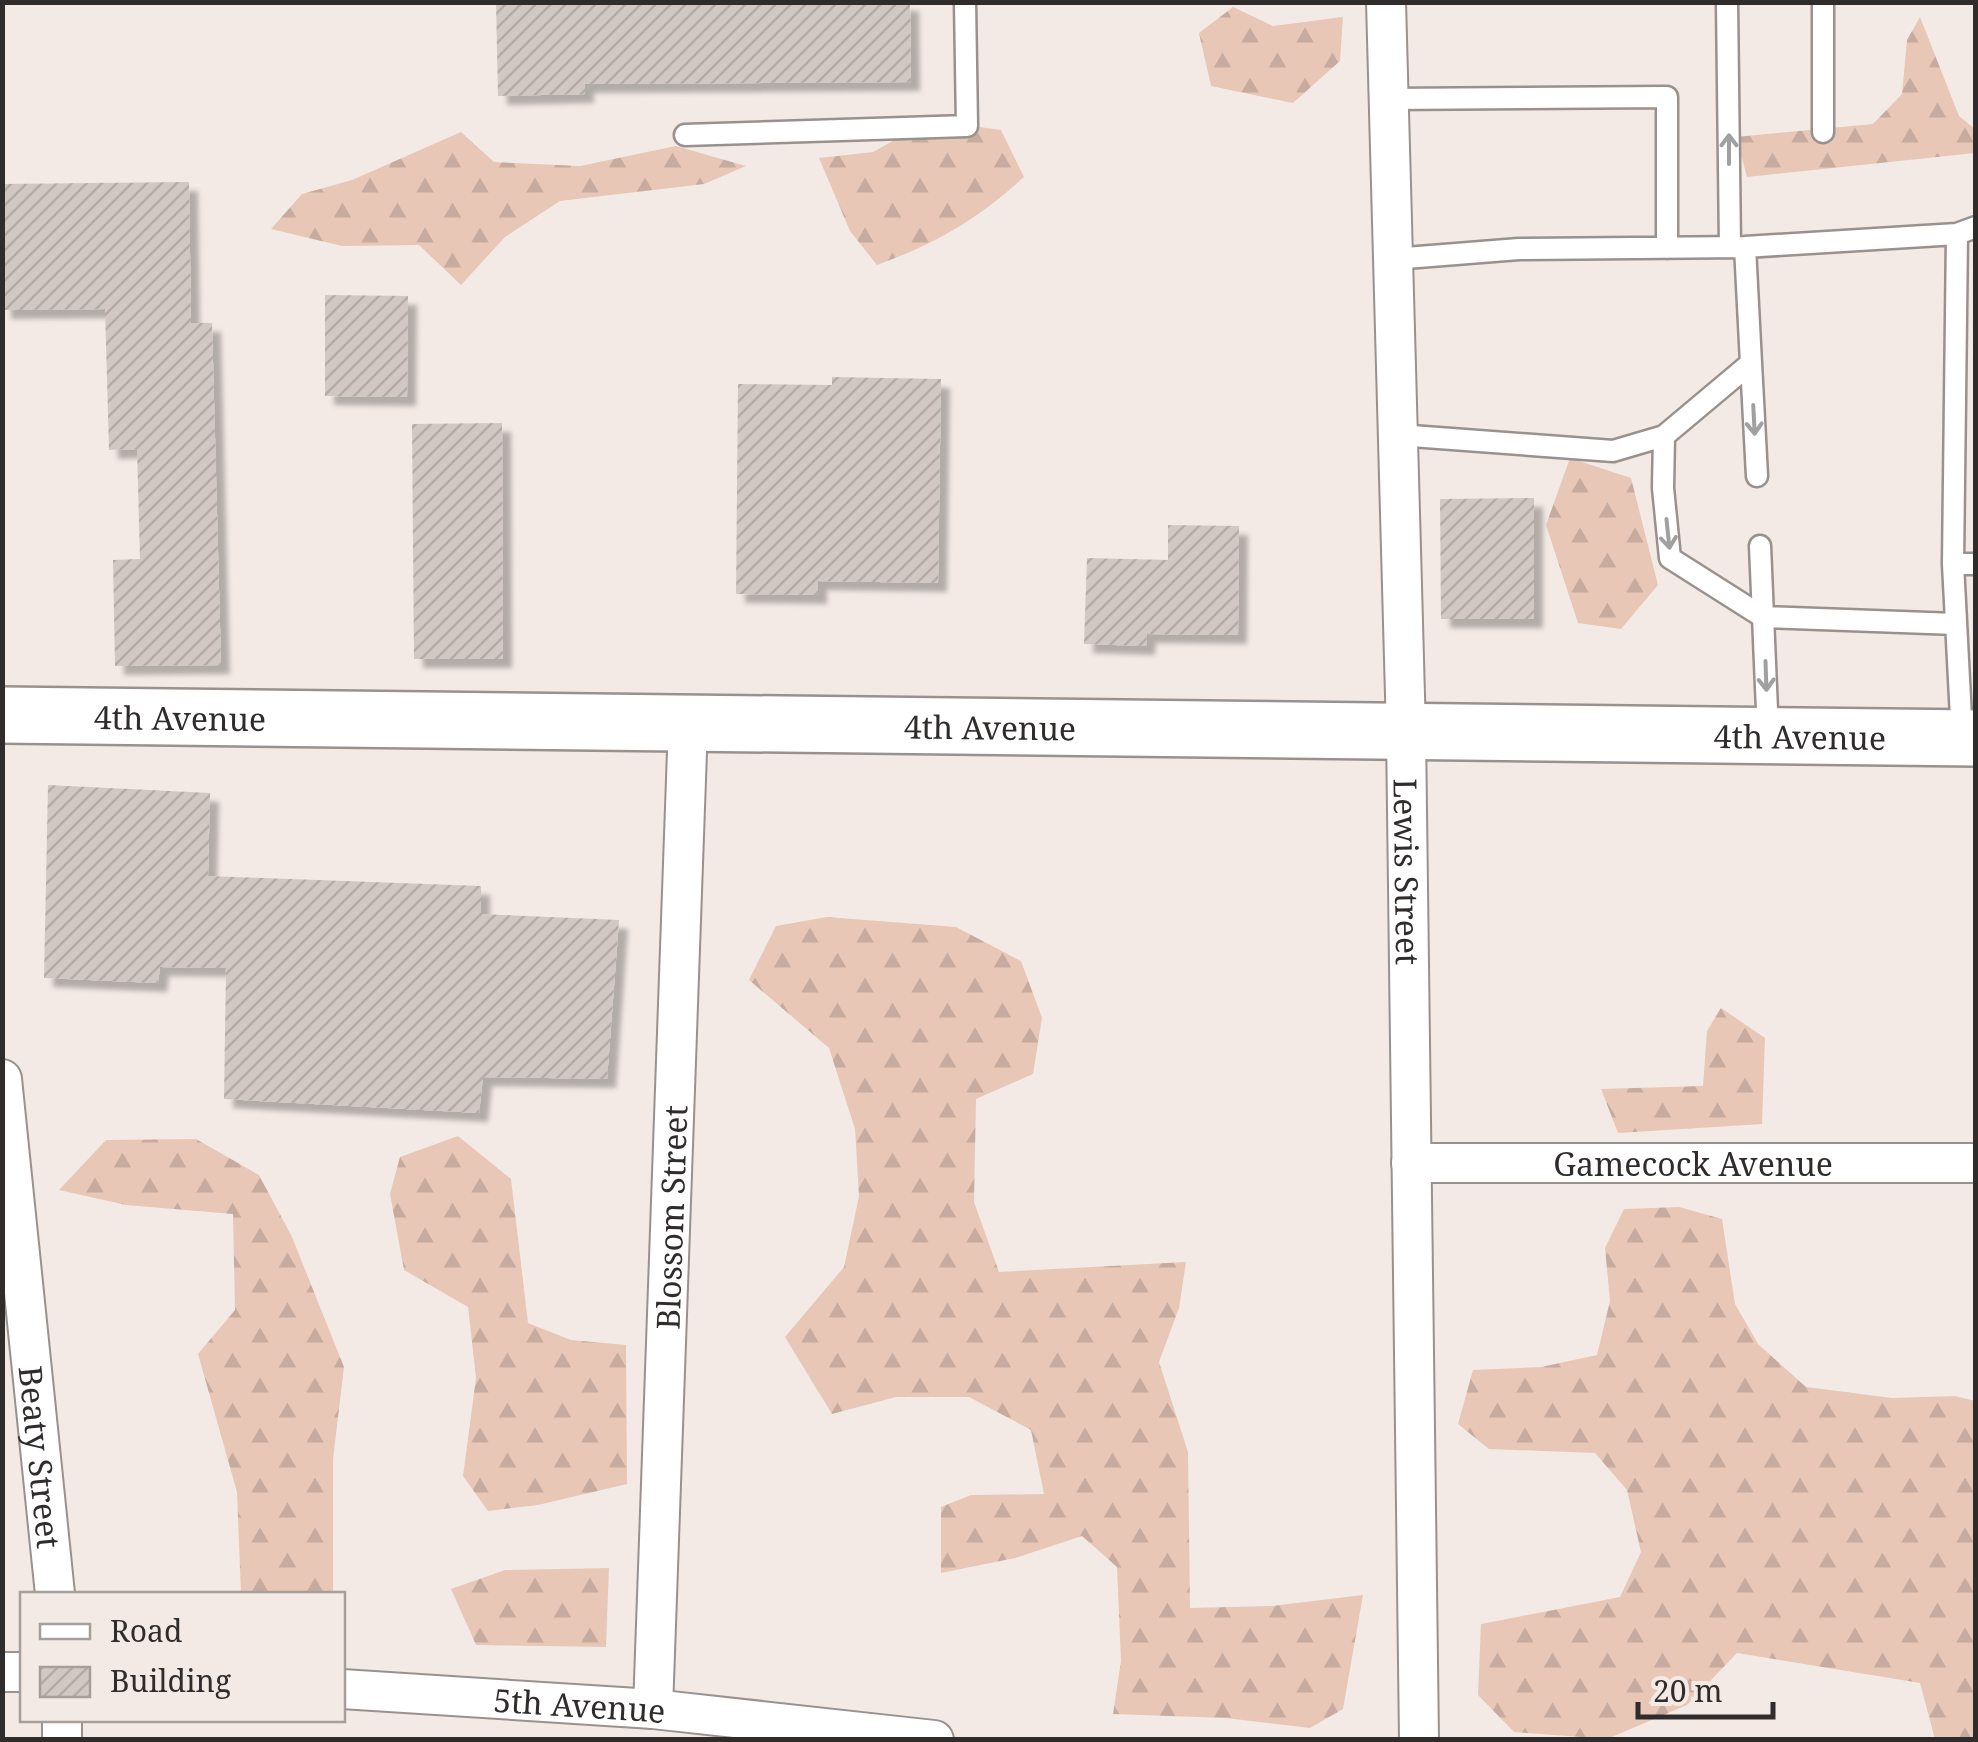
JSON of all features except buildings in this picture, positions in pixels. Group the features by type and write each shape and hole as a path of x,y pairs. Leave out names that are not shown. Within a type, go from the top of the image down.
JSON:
{"main road":[{"name":"4th Avenue","path":"2,715 1969,738"}],"street":[{"name":"Lewis Street","path":"1386,2 1406,732 1419,1740"},
{"name":"Blossom Street","path":"653,1709 688,722"},
{"name":"Beaty Street","path":"2,1079 55,1592"},
{"name":"Gamecock Avenue","path":"1411,1163 1976,1163"},
{"name":"5th Avenue","path":"345,1689 653,1709 934,1740"}],"lane":[{"path":"685,135 967,126 965,2"},
{"path":"1728,2 1737,247 1751,363 1757,476"},
{"path":"1823,2 1823,132"},
{"path":"1389,99 1667,97 1667,248"},
{"path":"1393,258 1520,249 1737,247 1966,231 1953,564 1969,738"},
{"path":"1398,435 1613,451 1664,436 1751,363"},
{"path":"1664,436 1670,558 1763,617 1956,624"},
{"path":"1760,546 1768,736"},
{"path":"1953,564 1976,564"}],"green space":[{"path":"1233,7 1273,26 1343,17 1340,61 1293,103 1211,86 1199,33"},
{"path":"1920,17 1959,116 1975,129 1975,153 1747,177 1736,137 1873,124 1902,94 1907,40"},
{"path":"930,120 1001,130 1024,177 955,229 877,265 850,231 819,158 873,152"},
{"path":"461,132 494,162 580,166 676,146 746,166 704,184 560,201 505,237 461,285 419,245 342,246 271,229 302,194 352,180"},
{"path":"1570,458 1631,478 1658,585 1621,629 1578,623 1546,525"},
{"path":"827,917 956,927 1021,961 1042,1018 1033,1074 976,1099 974,1202 999,1272 1186,1262 1179,1308 1159,1362 1188,1452 1190,1608 1272,1606 1363,1595 1343,1709 1310,1728 1226,1718 1113,1714 1121,1661 1117,1567 1082,1536 1015,1558 941,1573 941,1507 971,1495 1044,1494 1031,1430 969,1397 896,1397 832,1414 785,1337 844,1267 859,1196 855,1129 829,1048 749,980 776,926"},
{"path":"1721,1008 1765,1038 1762,1124 1618,1133 1601,1089 1703,1086 1707,1031"},
{"path":"458,1136 511,1179 528,1323 571,1340 626,1345 627,1484 538,1505 488,1511 463,1476 476,1378 468,1307 404,1270 390,1194 400,1157"},
{"path":"196,1139 259,1175 292,1237 344,1367 333,1459 333,1592 241,1592 237,1492 198,1354 235,1310 233,1214 126,1205 59,1190 106,1140"},
{"path":"1679,1207 1722,1219 1735,1304 1758,1344 1806,1387 1892,1398 1955,1396 1975,1401 1975,1739 1935,1739 1920,1683 1737,1653 1687,1705 1607,1739 1514,1732 1478,1695 1481,1624 1620,1597 1641,1552 1627,1490 1595,1453 1489,1449 1458,1424 1473,1370 1541,1367 1597,1355 1610,1301 1605,1248 1624,1209"},
{"path":"609,1568 606,1647 476,1645 451,1589 505,1570"}]}
